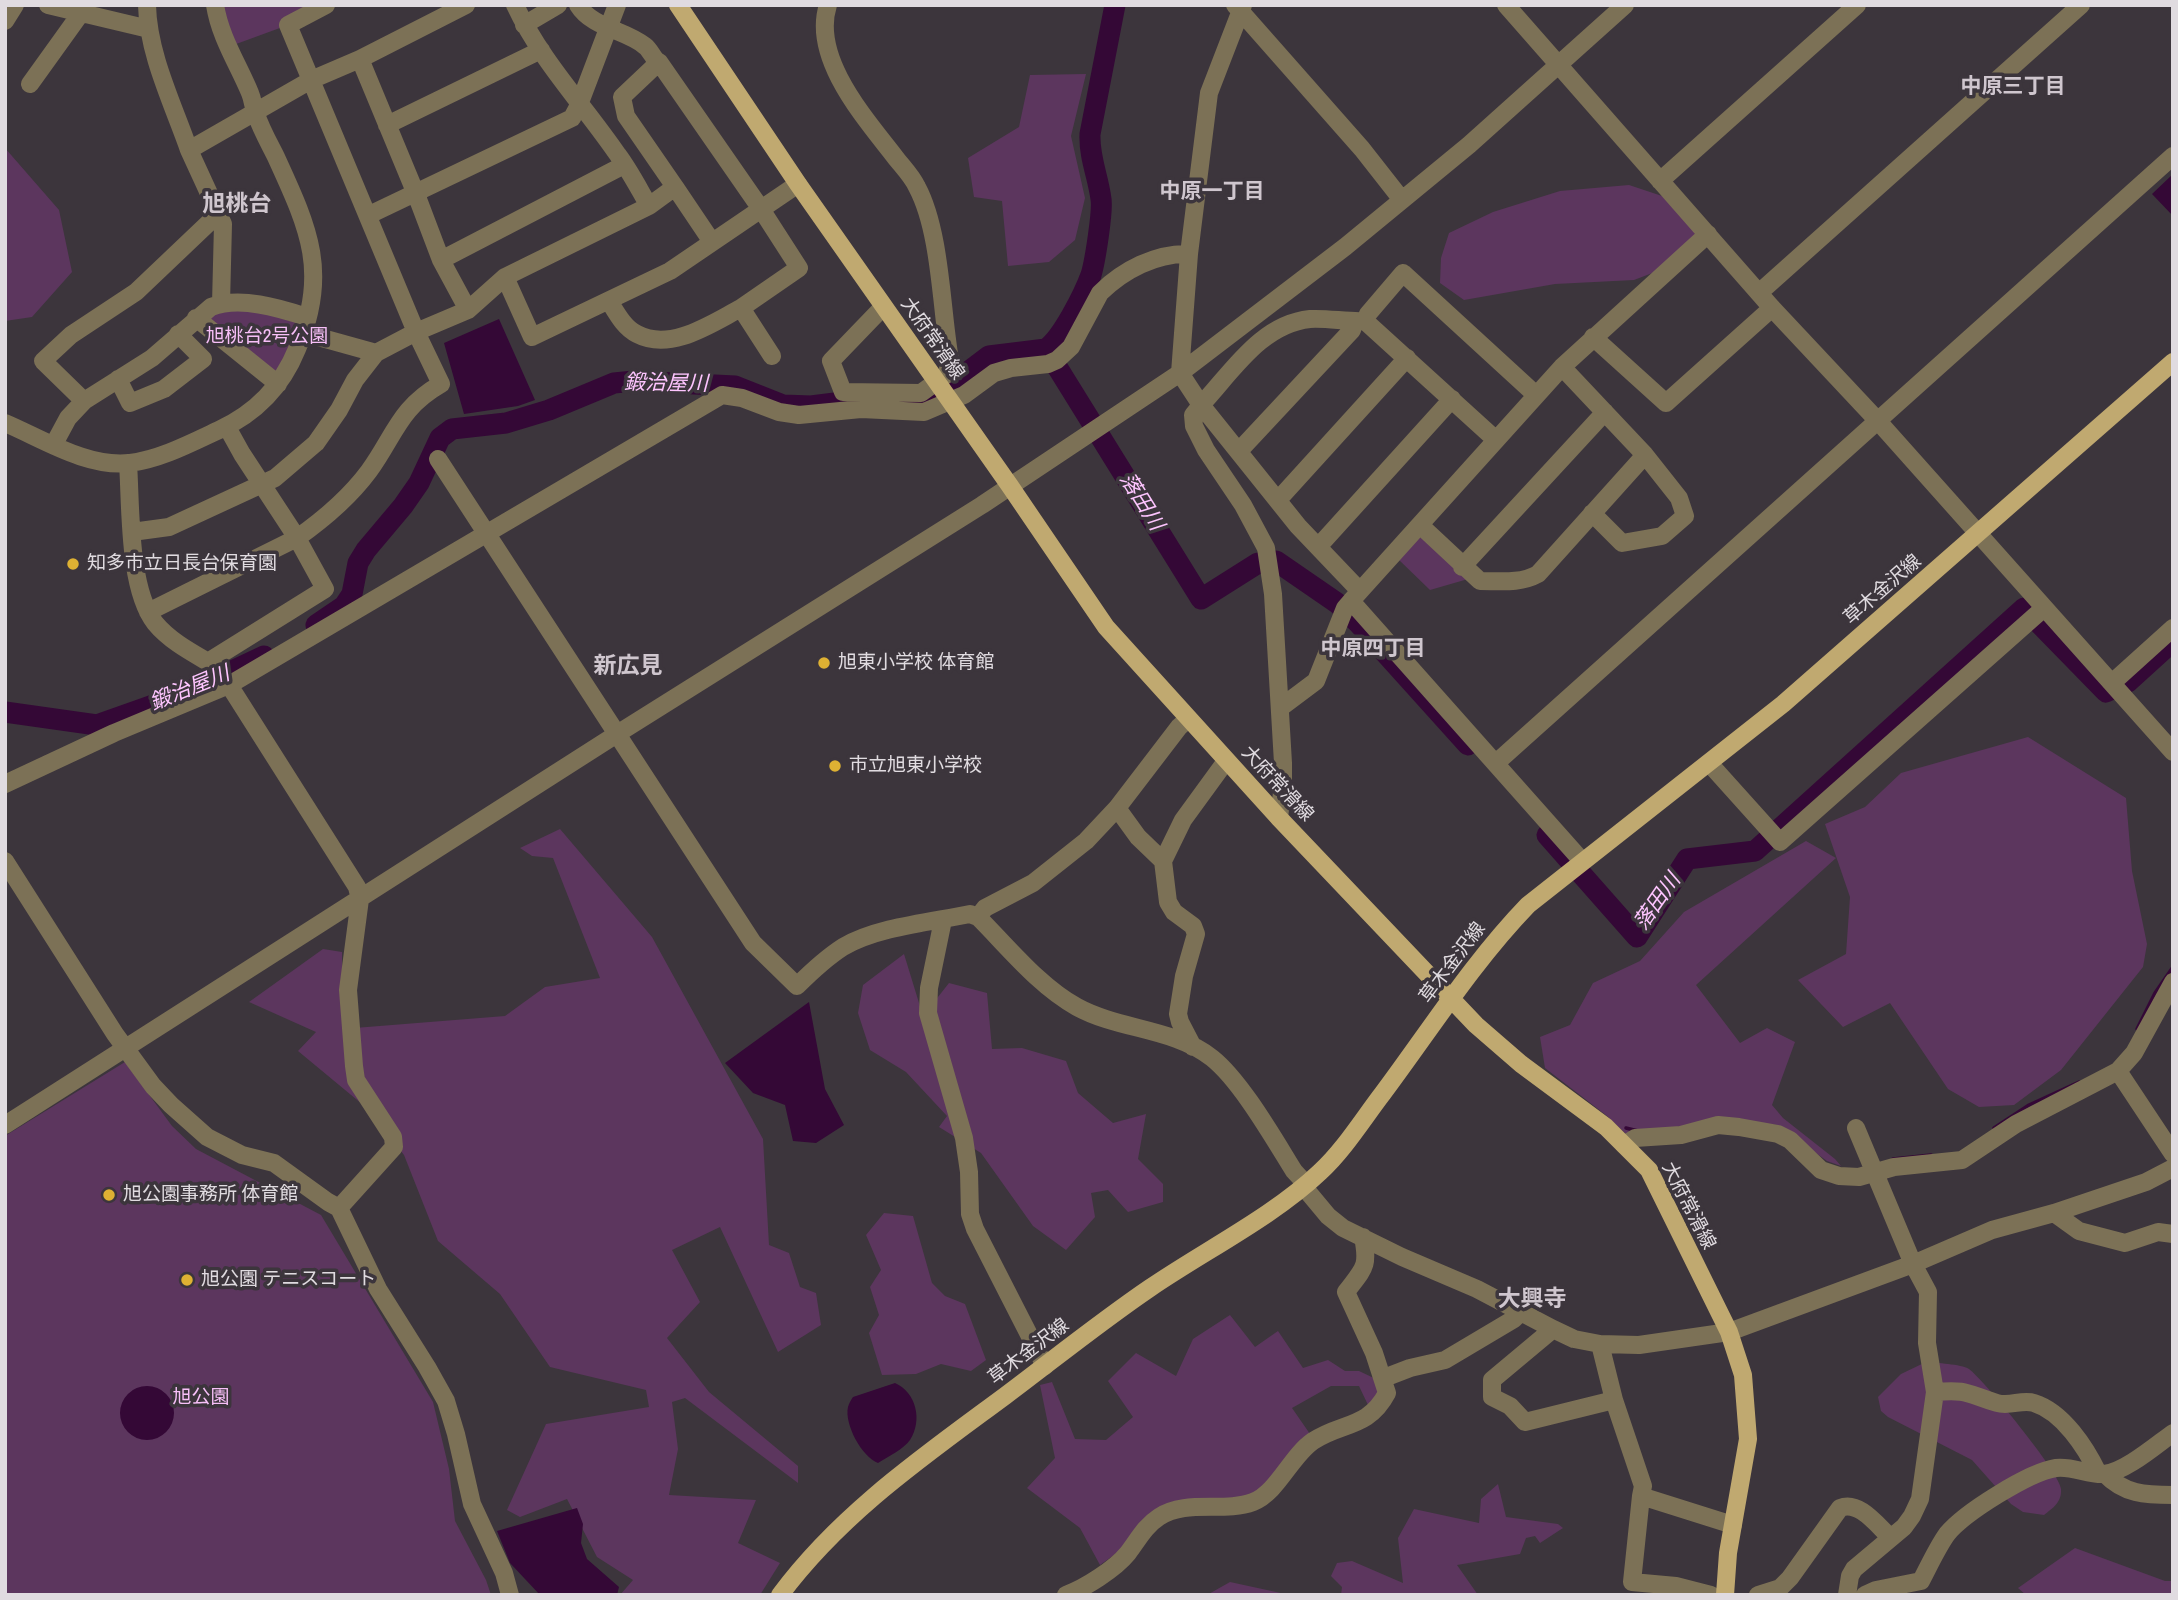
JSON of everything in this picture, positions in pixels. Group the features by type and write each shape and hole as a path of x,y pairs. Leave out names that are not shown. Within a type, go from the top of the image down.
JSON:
{"main road":[{"name":"大府常滑線","path":"678,5 798,184 1106,626 1226,761 1451,1000 1512,1056 1606,1127 1649,1170 1729,1332 1744,1375 1748,1439 1733,1525 1725,1595"},
{"name":"草木金沢線","path":"780,1595 805,1561 868,1501 1147,1290 1278,1205 1321,1171 1363,1119 1495,941 1528,905 1783,704 2173,362"}],"street":[{"path":"5,21 15,5"},
{"path":"48,5 149,29"},
{"path":"147,5 149,29 159,67 189,150 223,224 221,303"},
{"path":"5,423 89,459 128,463 150,459 227,427 256,408 290,367 306,325 313,287 310,239 228,47 215,5"},
{"path":"148,612 297,538 320,522 346,498 380,454 411,405 441,384 416,332 288,25 326,5"},
{"path":"189,150 256,114 311,80 360,59 466,5"},
{"path":"515,5 524,25 624,165 649,206"},
{"path":"524,25 558,5"},
{"path":"578,5 582,11 608,28 645,46 655,60"},
{"path":"369,215 572,118 617,5"},
{"path":"5,784 114,733 229,685 722,395 742,398 779,412 799,415 861,409 924,412 943,391 950,360 933,233 927,209 916,185 860,111 831,58 824,38 828,5"},
{"path":"1506,5 1772,308 1877,420 2173,752"},
{"path":"5,1125 1010,486 1180,373 1345,247 1477,138 1625,5"},
{"path":"1660,181 1857,5"},
{"path":"1760,292 2081,5"},
{"path":"1402,200 1362,149 1239,7 1209,93 1189,254 1180,373 1201,405 1355,596 1582,861"},
{"path":"30,84 81,13"},
{"path":"387,125 541,50"},
{"path":"360,59 441,260 468,310"},
{"path":"608,301 622,321 636,334 675,338 709,325 741,308 799,268 659,62 622,97 626,116 712,242"},
{"path":"1496,763 2173,156"},
{"path":"441,260 624,165"},
{"path":"505,277 532,337 670,271 798,184"},
{"path":"132,531 169,527 275,478 316,443 339,410 355,380 376,353 468,310 505,277 649,206 675,187"},
{"path":"84,401 43,361 71,335 135,292 218,214"},
{"path":"1280,708 1315,681 1345,608 1536,395 1593,337 1708,234"},
{"path":"883,307 831,360 843,392 943,391 964,395 994,373 1011,368 1048,365 1057,360 1071,348 1100,293 1106,287 1124,273 1155,259 1178,253 1189,254"},
{"path":"1238,451 1368,314 1403,272 1536,395"},
{"path":"54,444 68,418 84,401 152,358 196,318 221,303 238,302 376,353"},
{"path":"741,308 772,356"},
{"path":"1593,337 1666,403 1772,308"},
{"path":"196,318 278,384"},
{"path":"1279,818 1283,774 1280,708 1273,594 1266,548 1243,505 1206,450 1194,426 1194,415 1260,340 1274,331 1309,319 1360,321 1407,358 1496,440"},
{"path":"118,380 130,403 164,389 203,359 178,334"},
{"path":"1278,500 1407,358"},
{"path":"1562,367 1645,455 1679,498 1685,516 1662,536 1622,543 1592,513"},
{"path":"1318,547 1452,399"},
{"path":"1462,567 1605,412"},
{"path":"128,463 136,576 148,612 175,642 208,662 325,589 297,538 227,427"},
{"path":"1420,525 1480,582 1520,581 1530,578 1538,574 1645,455"},
{"path":"438,460 753,943 797,986 820,964 869,936 970,914 978,917 1052,990 1078,1007 1111,1021 1168,1037 1212,1058 1231,1077 1294,1171 1328,1216 1343,1228 1477,1289 1574,1339 1600,1344 1639,1345 1729,1332 1913,1264 1992,1230 2054,1213 2146,1182 2173,1168"},
{"path":"1709,763 1780,842 2044,608"},
{"path":"2112,683 2173,628"},
{"path":"229,685 357,887 360,899 348,990 354,1066 356,1080 393,1137 394,1147 339,1208"},
{"path":"978,917 985,908 1034,883 1086,841 1117,808 1188,719"},
{"path":"1193,1047 1178,1014 1184,976 1196,934 1193,926 1174,912 1168,902 1163,861 1183,820 1226,761"},
{"path":"1117,808 1138,837 1163,861"},
{"path":"5,861 153,1086 207,1137 242,1154 274,1163 339,1208 378,1289 446,1401 472,1504 504,1573 510,1595"},
{"path":"943,920 929,988 928,1013 964,1138 970,1172 970,1214 975,1229 1045,1366"},
{"path":"1625,1145 1635,1138 1681,1135 1718,1125 1739,1126 1778,1134 1790,1140 1821,1170 1839,1176 1859,1177 1895,1167 1962,1160 2016,1124 2118,1071 2134,1053 2173,982"},
{"path":"2118,1071 2173,1154"},
{"path":"1847,1595 1854,1569 1912,1516 1920,1499 1935,1392 1927,1343 1928,1292 1913,1264 1856,1128"},
{"path":"2054,1213 2079,1231 2125,1243 2158,1231 2173,1234"},
{"path":"1066,1595 1086,1586 1126,1556 1144,1530 1161,1515 1176,1510 1238,1506 1256,1502 1311,1442 1327,1433 1347,1427 1379,1408 1387,1393 1384,1378 1346,1292 1366,1265 1363,1237"},
{"path":"1384,1378 1410,1368 1445,1360 1520,1313"},
{"path":"1553,1329 1492,1380 1492,1397 1510,1406 1525,1422 1614,1400"},
{"path":"1600,1344 1614,1400 1643,1486 1629,1588 1676,1586 1711,1595"},
{"path":"1935,1392 1962,1390 2007,1405 2034,1402 2048,1410 2073,1432 2101,1474 2116,1485 2131,1492 2173,1495"},
{"path":"1865,1595 1876,1590 1921,1581 1947,1534 2021,1480 2057,1468 2101,1474 2135,1460 2173,1433"},
{"path":"1641,1496 1733,1525"},
{"path":"1758,1595 1780,1588 1785,1583 1840,1508 1858,1508 1891,1537"}],"green space":[{"path":"215,5 326,5 288,25 228,47"},
{"path":"1086,74 1071,136 1085,198 1075,240 1049,262 1008,266 1002,201 974,197 968,158 1019,127 1030,75"},
{"path":"5,148 59,210 72,272 32,317 5,321"},
{"path":"1629,185 1671,199 1699,219 1701,242 1676,264 1634,280 1555,284 1464,300 1440,283 1441,258 1449,233 1493,212 1560,191"},
{"name":"旭桃台2号公園","path":"211,307 293,312 299,325 278,384 196,318"},
{"path":"1414,538 1424,538 1468,579 1430,590 1397,558"},
{"path":"2028,737 2126,798 2132,871 2147,944 2143,967 2061,1070 2014,1105 1979,1107 1948,1089 1890,1003 1843,1027 1798,980 1846,954 1850,897 1825,824 1865,807 1901,773"},
{"path":"560,829 652,937 763,1139 769,1245 789,1253 800,1287 816,1293 821,1325 778,1352 720,1227 672,1250 700,1302 667,1338 709,1392 798,1466 798,1483 685,1398 672,1402 678,1449 669,1495 756,1500 738,1543 780,1563 760,1595 620,1595 633,1580 597,1557 567,1499 520,1517 507,1510 546,1424 649,1407 646,1390 550,1367 500,1294 438,1241 404,1155 368,1109 298,1051 316,1032 249,1002 323,949 342,952 342,1029 505,1016 545,987 600,978 553,858 532,856 520,848"},
{"path":"1806,841 1836,858 1696,985 1740,1043 1767,1028 1795,1042 1772,1105 1783,1118 1841,1166 1827,1161 1777,1125 1732,1120 1673,1132 1627,1135 1545,1068 1540,1037 1570,1025 1593,983 1640,961 1684,912"},
{"path":"904,954 923,1016 949,983 987,993 992,1049 1022,1048 1066,1061 1078,1093 1113,1123 1146,1114 1138,1159 1163,1184 1163,1202 1128,1212 1108,1190 1091,1193 1095,1217 1066,1250 1033,1226 981,1153 939,1127 947,1116 906,1072 870,1050 858,1013 863,985"},
{"name":"旭公園","path":"125,1062 172,1126 196,1149 321,1215 433,1402 449,1469 455,1521 491,1595 5,1595 5,1136"},
{"path":"884,1213 913,1216 932,1283 945,1296 965,1304 986,1360 971,1371 941,1364 916,1374 882,1375 869,1333 879,1315 870,1287 881,1270 866,1235"},
{"path":"1230,1315 1255,1347 1278,1331 1303,1368 1328,1360 1345,1371 1359,1371 1378,1380 1380,1393 1368,1405 1359,1386 1331,1386 1292,1408 1310,1434 1268,1483 1243,1501 1176,1502 1100,1565 1080,1528 1027,1488 1055,1458 1040,1385 1052,1382 1075,1439 1106,1440 1133,1417 1108,1381 1136,1353 1176,1376 1193,1339"},
{"path":"1926,1362 1969,1369 2004,1407 2058,1480 2060,1498 2051,1510 2044,1515 2023,1512 2011,1504 1972,1460 1881,1411 1878,1397 1901,1374"},
{"path":"1498,1484 1506,1517 1558,1524 1563,1528 1540,1543 1535,1536 1526,1538 1520,1554 1457,1565 1478,1595 1341,1595 1342,1587 1331,1576 1337,1563 1352,1561 1403,1583 1398,1538 1414,1509 1479,1523 1481,1499"},
{"path":"2075,1548 2165,1581 2173,1581 2173,1595 2026,1595 2018,1588"},
{"path":"1230,1582 1290,1595 1207,1595"}],"shaded area":[{"path":"2173,174 2173,216 2152,194"},
{"path":"499,319 535,400 518,406 464,414 444,343"},
{"path":"809,1002 825,1089 844,1125 816,1143 793,1141 785,1105 753,1093 725,1063"},
{"path":"895,1383 908,1393 912,1400 917,1416 916,1424 910,1440 900,1450 878,1463 860,1447 849,1422 848,1407 853,1397"},
{"path":"147,1386 166,1394 174,1413 166,1432 147,1440 128,1432 120,1413 128,1394"},
{"path":"577,1508 583,1524 581,1543 587,1559 619,1587 617,1595 540,1595 510,1563 497,1531"}],"waterway":[{"name":"鍛治屋川","path":"316,625 344,606 352,594 358,563 419,483 440,438 452,429 506,423 549,410 614,383 634,381 735,386 783,405 811,406 851,401 917,403 948,387 989,356 1046,349 1059,335 1078,304 1095,259 1101,205 1090,134 1115,5"},
{"name":"落田川","path":"1046,349 1201,599 1258,563"},
{"name":"落田川","path":"1276,561 1337,603 1359,624 1468,745"},
{"name":"落田川","path":"1547,835 1637,937 1687,859 1755,851 2024,608 2106,692 2128,682 2173,641"},
{"name":"鍛治屋川","path":"5,712 97,725 179,696 264,656"},
{"path":"2137,1029 2155,993 2173,967"},
{"path":"1994,1128 2029,1105 2079,1082"},
{"path":"1626,1128 1638,1131"},
{"path":"1893,1159 1931,1155"}],"place":[{"name":"知多市立日長台保育園","path":"73,564"},
{"name":"旭東小学校 体育館","path":"824,663"},
{"name":"市立旭東小学校","path":"835,766"},
{"name":"旭公園事務所 体育館","path":"109,1195"},
{"name":"旭公園 テニスコート","path":"187,1280"}],"district":[{"name":"中原三丁目","path":"2013,87"},
{"name":"中原一丁目","path":"1212,192"},
{"name":"旭桃台","path":"237,205"},
{"name":"中原四丁目","path":"1373,649"},
{"name":"新広見","path":"628,667"},
{"name":"大興寺","path":"1532,1300"}]}
